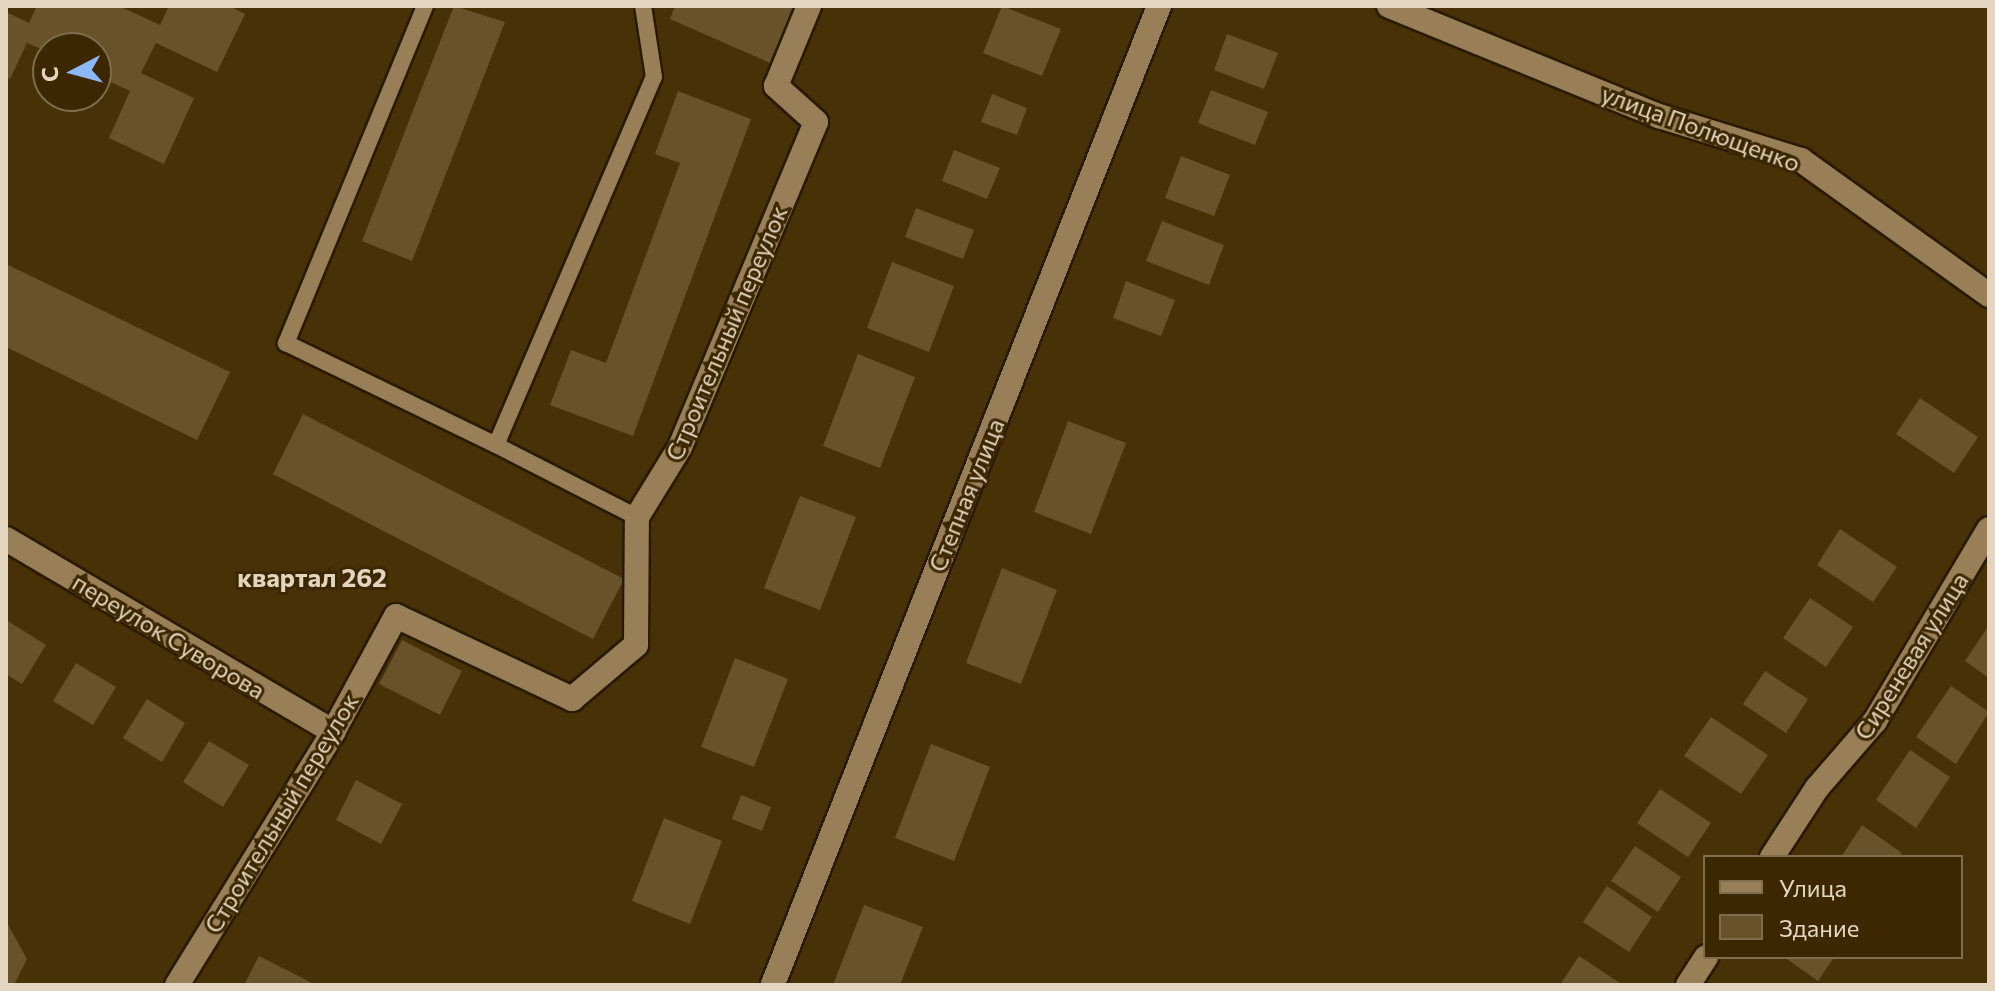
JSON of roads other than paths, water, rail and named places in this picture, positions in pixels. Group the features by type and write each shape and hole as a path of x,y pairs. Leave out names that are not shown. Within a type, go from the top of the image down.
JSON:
{"street":[{"name":"Строительный переулок","path":"177,985 333,732 396,616 572,699 636,645 637,517 680,447 816,122 776,86 809,6"},
{"name":"Степная улица","path":"773,984 1159,6"},
{"name":"улица Полющенко","path":"1389,6 1659,116 1801,160 1989,295"},
{"name":"Сиреневая улица","path":"1773,855 1817,788 1875,721 1989,529"},
{"name":"переулок Суворова","path":"6,539 333,732"},
{"path":"1688,985 1705,959"}],"lane":[{"path":"425,6 286,343 637,517"},
{"path":"496,445 654,77 643,6"}],"district":[{"name":"квартал 262","path":"312,577"}]}
